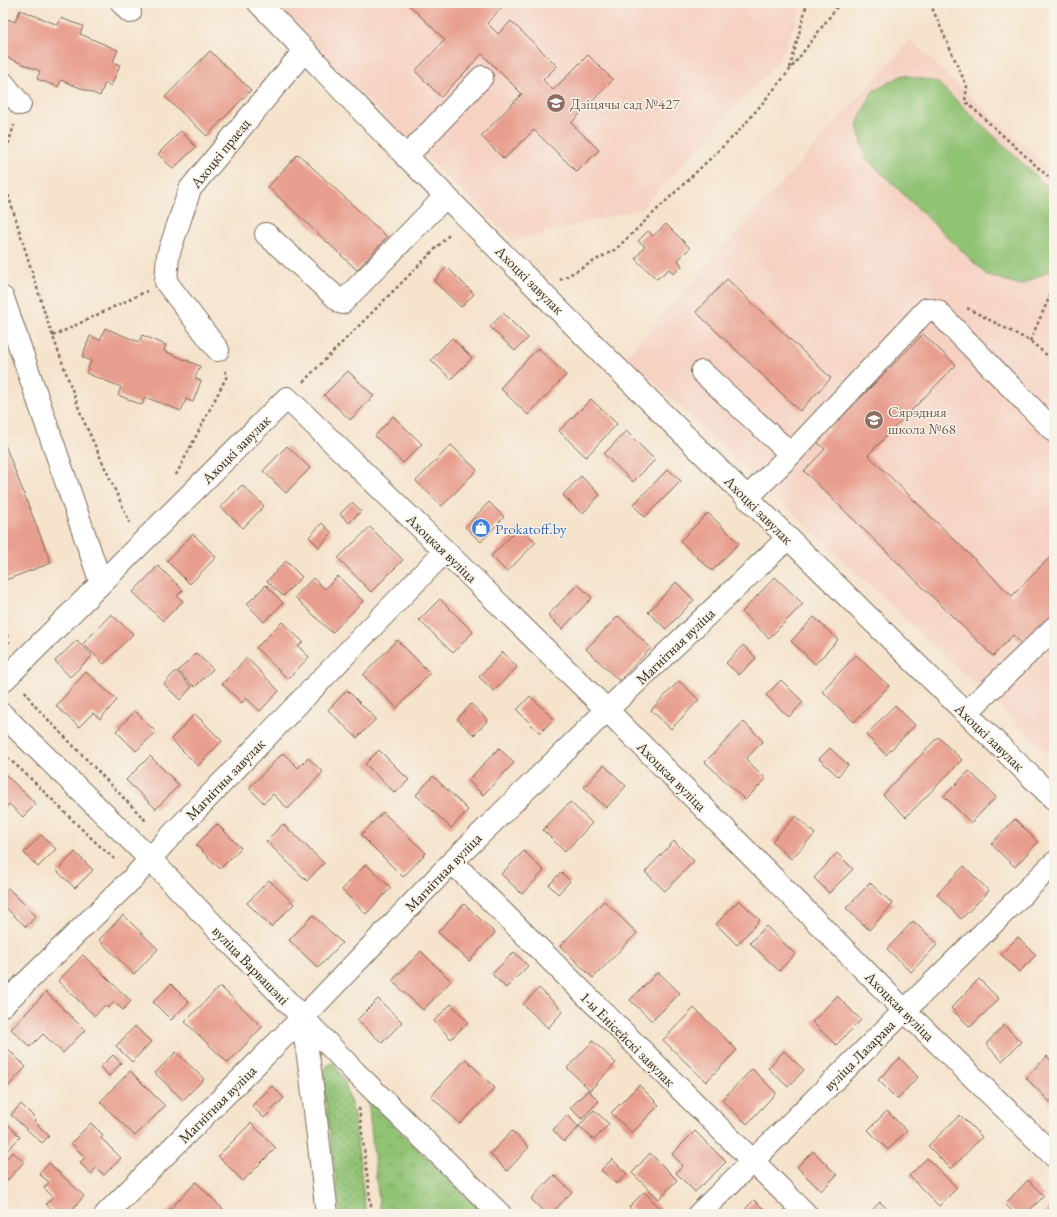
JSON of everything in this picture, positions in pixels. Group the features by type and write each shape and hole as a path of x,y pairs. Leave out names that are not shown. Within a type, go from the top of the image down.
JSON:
{"street":[{"name":"Ахоцкі завулак","path":"259,3 406,157 747,498 1054,799"},
{"name":"Ахоцкі праезд","path":"166,282 168,255 190,189 305,50"},
{"path":"406,157 482,77"},
{"path":"3,83 20,104"},
{"path":"266,234 342,303 446,196"},
{"path":"166,282 218,350"},
{"path":"3,298 101,583"},
{"path":"747,498 791,454 928,309 937,312 1054,431"},
{"path":"702,372 791,454"},
{"name":"Ахоцкі завулак","path":"9,675 287,398"},
{"name":"Ахоцкая вуліца","path":"287,398 445,550 607,710 904,1010 1054,1156"},
{"name":"Магнітная вуліца","path":"106,1214 302,1018 452,862 607,710 788,538"},
{"name":"Магнітны завулак","path":"3,1005 135,876 166,841 445,550"},
{"path":"966,713 1054,628"},
{"name":"вуліца Варвашэні","path":"3,715 150,859 355,1072 500,1214"},
{"name":"1-ы Енісейскі завулак","path":"452,862 752,1162 806,1214"},
{"name":"вуліца Лазарава","path":"699,1214 1054,863"},
{"path":"302,1018 311,1076 327,1214"}],"path":[{"path":"789,71 807,3"},
{"path":"541,292 616,249 741,129 789,71 840,3"},
{"path":"930,3 967,87 965,101 1054,182"},
{"path":"3,161 20,104"},
{"path":"3,178 53,336 82,417 140,545"},
{"path":"287,398 467,217"},
{"path":"53,336 166,282"},
{"path":"1030,341 1054,287"},
{"path":"964,306 1030,341 1054,361"},
{"path":"172,482 227,376 218,350"},
{"path":"3,618 9,675 22,687 34,705 166,841"},
{"path":"355,1072 372,1214"}],"shaded area":[{"name":"Дзіцячы сад №427","path":"278,3 804,3 779,61 642,208 514,241 282,17"},
{"name":"Сярэдняя школа №68","path":"910,40 1054,174 1054,759 626,356"}],"green space":[{"path":"903,75 937,82 1054,193 1054,268 1021,285 987,275 866,158 857,124 873,91"},
{"path":"331,1063 334,1063 345,1082 354,1115 366,1214 340,1214 322,1072 324,1068"},
{"path":"368,1100 484,1214 380,1214"}],"building":[{"path":"407,3 453,3 455,5 458,3 506,3 487,23 498,34 511,21 557,66 543,80 553,90 588,55 613,80 571,123 599,150 577,172 534,130 504,159 481,136 522,94 482,54 441,97 415,71 445,40"},
{"path":"20,10 58,25 61,18 83,26 80,34 118,50 113,62 120,65 111,86 105,83 100,96 61,80 58,87 37,79 40,71 3,56 6,43 3,42 3,24 5,18 15,22"},
{"path":"210,51 251,90 207,136 165,97"},
{"path":"181,131 196,147 173,169 158,154"},
{"path":"298,154 387,237 357,270 268,187"},
{"path":"666,224 690,248 678,260 682,266 673,274 669,269 657,279 635,259 645,246 638,241 648,231 653,236"},
{"path":"447,267 474,294 461,307 434,281"},
{"path":"727,279 831,378 800,411 696,312"},
{"path":"503,313 528,338 515,351 490,327"},
{"path":"105,328 139,342 142,335 166,345 164,351 200,366 195,378 201,381 193,402 186,399 181,411 145,397 142,405 118,395 121,387 86,373 91,361 82,357 90,336 100,340"},
{"path":"923,334 956,365 868,455 1012,596 1054,553 1054,614 1023,645 1013,635 993,656 804,471 825,449 817,442"},
{"path":"452,338 472,358 451,379 431,360"},
{"path":"538,348 566,375 528,415 500,388"},
{"path":"348,371 374,396 350,420 324,395"},
{"path":"591,399 617,424 586,457 559,431"},
{"path":"393,416 422,444 403,463 375,436"},
{"path":"626,431 655,460 633,482 604,454"},
{"path":"3,440 51,563 3,581"},
{"path":"451,445 477,470 442,506 416,481"},
{"path":"287,446 310,468 286,493 263,471"},
{"path":"668,469 681,481 645,517 633,505"},
{"path":"581,476 600,495 582,514 563,495"},
{"path":"242,485 264,506 243,528 221,507"},
{"path":"352,502 361,511 349,523 340,514"},
{"path":"489,502 504,517 481,542 465,527"},
{"path":"708,513 739,543 712,571 680,541"},
{"path":"322,523 332,533 319,547 309,537"},
{"path":"370,527 403,560 371,592 338,558"},
{"path":"520,527 536,542 507,572 491,556"},
{"path":"193,534 216,557 190,584 167,561"},
{"path":"286,561 302,577 283,596 267,581"},
{"path":"158,566 183,590 177,596 183,601 163,621 133,592"},
{"path":"338,576 363,601 332,633 295,597 313,578 325,589"},
{"path":"775,577 803,604 769,638 742,612"},
{"path":"676,582 694,600 666,629 648,612"},
{"path":"578,584 592,598 562,629 548,615"},
{"path":"266,585 283,603 264,622 247,604"},
{"path":"440,599 473,632 453,653 419,620"},
{"path":"111,614 133,634 104,664 83,644"},
{"path":"618,616 651,648 619,681 586,649"},
{"path":"814,617 838,640 815,664 791,641"},
{"path":"282,622 303,642 298,646 309,657 288,679 256,648"},
{"path":"77,640 92,656 70,677 55,661"},
{"path":"397,640 430,673 397,708 363,675"},
{"path":"743,645 756,658 739,675 726,663"},
{"path":"503,652 517,667 494,691 479,677"},
{"path":"196,653 213,669 195,687 178,671"},
{"path":"856,655 889,686 854,722 822,691"},
{"path":"247,658 279,691 260,711 246,698 242,703 222,684"},
{"path":"176,671 192,687 180,700 164,684"},
{"path":"86,672 117,700 100,719 93,713 79,727 56,706"},
{"path":"781,680 803,702 789,717 766,695"},
{"path":"679,681 699,700 671,729 651,710"},
{"path":"347,690 376,719 357,738 328,710"},
{"path":"530,696 554,719 540,733 517,710"},
{"path":"471,704 488,720 474,735 457,719"},
{"path":"895,705 915,725 886,755 866,735"},
{"path":"135,711 156,732 136,751 116,731"},
{"path":"195,714 222,741 198,766 171,739"},
{"path":"744,722 763,741 746,759 766,779 745,800 705,762"},
{"path":"938,737 962,760 906,817 883,795"},
{"path":"499,748 514,763 483,795 468,780"},
{"path":"830,748 848,765 838,776 819,759"},
{"path":"379,750 409,780 395,793 365,764"},
{"path":"283,753 298,768 308,758 323,772 288,809 273,794 264,803 249,788"},
{"path":"150,756 179,785 156,809 126,780"},
{"path":"604,765 626,786 606,808 584,787"},
{"path":"969,771 996,797 971,823 944,796"},
{"path":"3,772 36,804 23,817 9,804 3,810"},
{"path":"433,776 468,810 451,828 416,795"},
{"path":"570,802 592,823 565,852 543,830"},
{"path":"383,812 426,853 403,877 361,835"},
{"path":"796,816 815,834 791,859 772,841"},
{"path":"1015,819 1038,842 1015,867 991,844"},
{"path":"217,824 241,848 220,869 196,845"},
{"path":"283,824 324,863 307,881 266,841"},
{"path":"41,835 56,849 38,867 24,853"},
{"path":"674,841 694,861 665,891 645,872"},
{"path":"524,851 544,871 522,894 501,874"},
{"path":"75,852 93,870 75,888 57,871"},
{"path":"837,853 853,869 829,893 814,878"},
{"path":"366,864 391,888 366,914 342,890"},
{"path":"964,866 989,891 961,919 937,894"},
{"path":"561,872 570,881 558,894 549,885"},
{"path":"269,880 294,904 271,927 247,903"},
{"path":"870,883 893,904 869,930 846,908"},
{"path":"8,888 36,916 26,927 3,905 3,893"},
{"path":"739,900 760,920 737,945 716,924"},
{"path":"604,901 637,933 593,978 560,946"},
{"path":"464,904 495,933 469,961 438,932"},
{"path":"123,915 158,949 134,974 99,940"},
{"path":"313,915 342,943 318,968 289,940"},
{"path":"913,921 938,944 911,972 887,949"},
{"path":"766,926 795,954 779,971 750,943"},
{"path":"1018,937 1036,955 1019,972 1001,954"},
{"path":"421,951 451,981 423,1010 392,981"},
{"path":"514,952 528,966 506,988 492,974"},
{"path":"83,955 131,1001 123,1010 114,1002 108,1008 105,1005 95,1016 58,981"},
{"path":"658,972 680,993 652,1021 630,1000"},
{"path":"979,979 999,999 970,1027 951,1008"},
{"path":"171,984 189,1002 171,1020 153,1002"},
{"path":"220,986 262,1027 228,1063 185,1022"},
{"path":"539,988 563,1011 548,1028 523,1004"},
{"path":"46,992 85,1030 63,1053 43,1034 30,1047 11,1029"},
{"path":"837,996 861,1020 836,1045 812,1022"},
{"path":"378,999 402,1022 382,1043 357,1020"},
{"path":"451,1004 468,1022 451,1039 434,1021"},
{"path":"694,1008 737,1050 706,1082 663,1040"},
{"path":"1004,1025 1021,1042 1002,1061 986,1044"},
{"path":"135,1026 151,1042 132,1062 116,1046"},
{"path":"593,1041 616,1063 590,1090 567,1068"},
{"path":"3,1044 26,1067 3,1092"},
{"path":"784,1051 804,1070 788,1087 768,1068"},
{"path":"176,1052 204,1079 183,1100 155,1073"},
{"path":"113,1055 121,1063 109,1076 100,1067"},
{"path":"1047,1056 1054,1064 1054,1098 1050,1102 1026,1078"},
{"path":"900,1058 918,1077 897,1099 878,1080"},
{"path":"466,1059 495,1088 460,1124 431,1096"},
{"path":"752,1069 776,1093 747,1124 722,1100"},
{"path":"130,1071 165,1106 135,1136 100,1102"},
{"path":"639,1085 659,1105 632,1133 611,1113"},
{"path":"272,1086 284,1098 264,1118 252,1106"},
{"path":"588,1090 599,1101 582,1119 570,1108"},
{"path":"21,1104 36,1119 34,1121 49,1136 42,1143 11,1115"},
{"path":"594,1110 609,1124 594,1140 579,1126"},
{"path":"887,1111 907,1131 888,1150 868,1130"},
{"path":"567,1115 579,1127 564,1142 553,1130"},
{"path":"960,1115 982,1137 951,1169 928,1146"},
{"path":"7,1123 20,1137 3,1155 3,1127"},
{"path":"91,1123 103,1135 101,1138 121,1158 104,1175 96,1168 91,1174 80,1163 85,1157 71,1143"},
{"path":"251,1123 276,1148 243,1181 218,1156"},
{"path":"512,1131 529,1147 507,1171 490,1154"},
{"path":"695,1131 726,1162 695,1192 676,1173 683,1166 672,1154"},
{"path":"813,1151 837,1175 821,1191 797,1167"},
{"path":"13,1152 24,1162 7,1181 3,1177 3,1162"},
{"path":"650,1153 677,1180 659,1199 632,1173"},
{"path":"927,1158 957,1188 939,1206 909,1176"},
{"path":"612,1159 627,1174 616,1184 601,1170"},
{"path":"49,1163 84,1196 68,1214 57,1214 46,1204 53,1197 44,1188 49,1182 39,1174"},
{"path":"554,1175 572,1192 551,1214 546,1214 531,1199"},
{"path":"1028,1180 1044,1196 1026,1214 1015,1214 1005,1204"},
{"path":"196,1182 227,1213 165,1214 173,1206"},
{"path":"644,1192 666,1214 637,1214 629,1207"},
{"path":"754,1200 769,1214 740,1214"},
{"path":"880,1202 893,1214 868,1214"},
{"path":"1054,1203 1054,1214 1044,1214"}],"place":[{"name":"Дзіцячы сад №427","path":"556,103"},
{"name":"Сярэдняя школа №68","path":"874,420"},
{"name":"Prokatoff.by","path":"481,528"}]}
